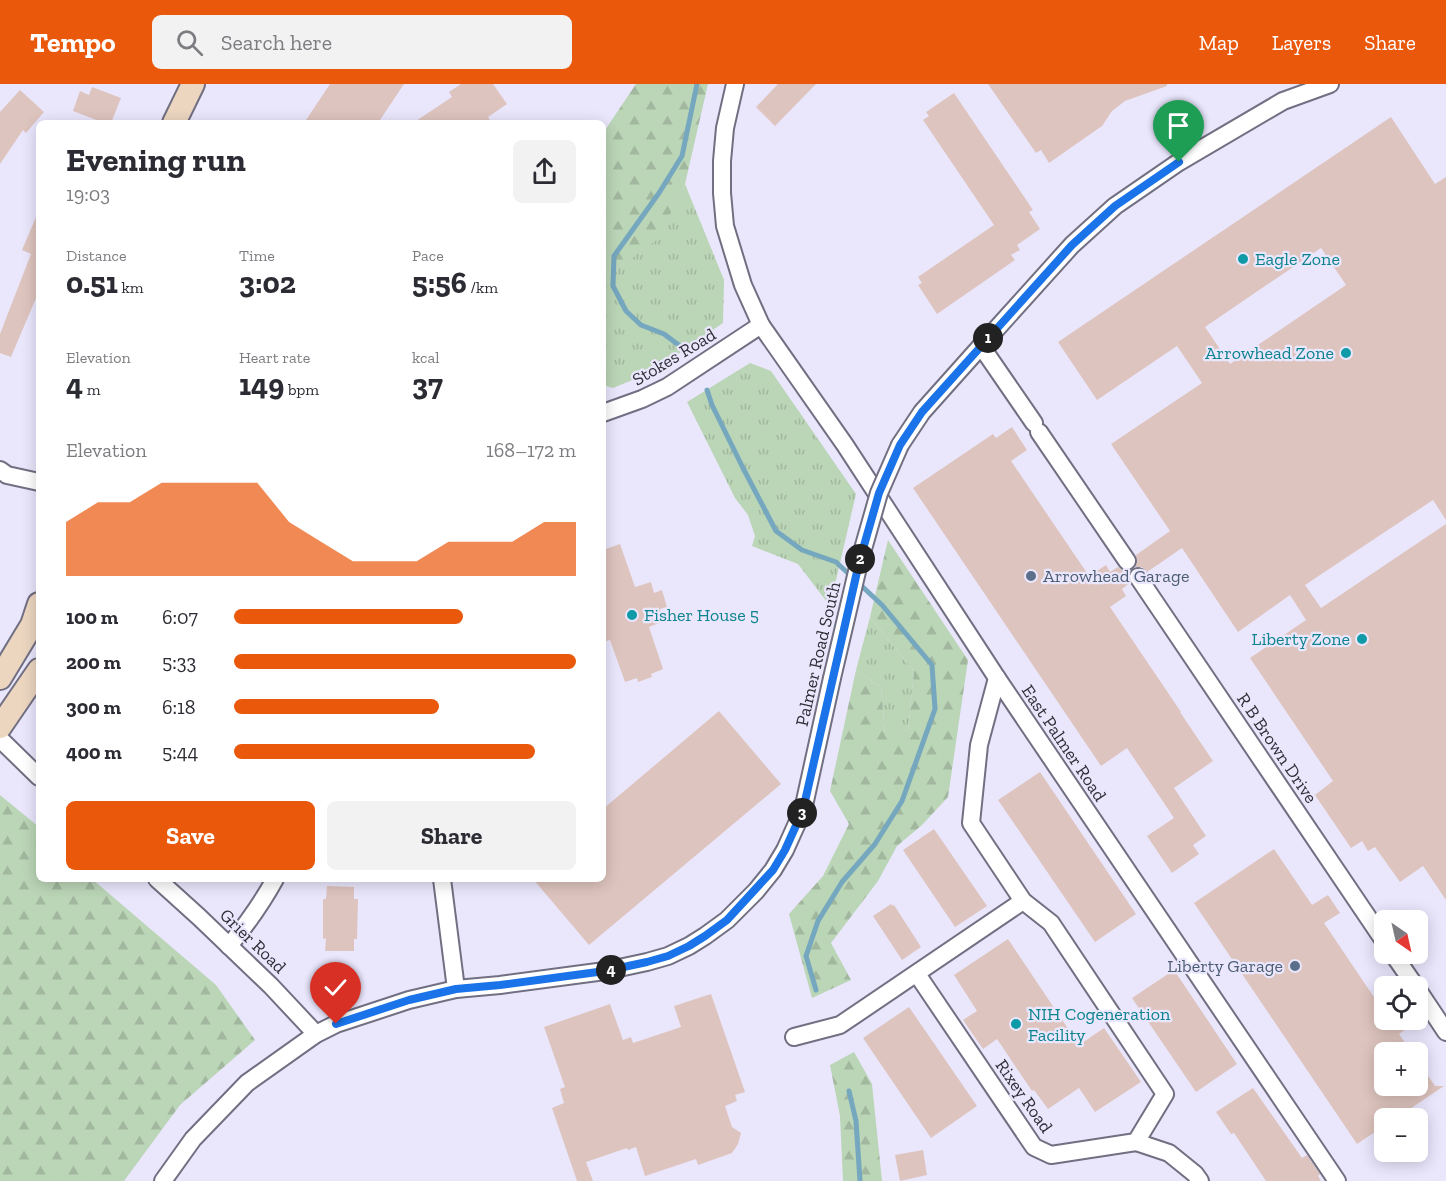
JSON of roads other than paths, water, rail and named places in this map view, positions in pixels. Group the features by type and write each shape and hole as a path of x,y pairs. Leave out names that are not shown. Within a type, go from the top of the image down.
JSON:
{"main road":[{"path":"175,120 193,84"},
{"path":"0,678 32,625 36,613"},
{"path":"0,727 36,674"}],"street":[{"name":"East Palmer Road","path":"735,84 725,128 722,161 724,226 743,285 761,326 845,446 997,678 1337,1181"},
{"name":"Palmer Road South","path":"163,1181 194,1139 247,1083 316,1034 356,1017 409,1000 456,989 605,971 647,962 668,956 705,936 727,920 773,870 803,810 859,563 879,493 900,445 922,412 1072,245 1115,206 1179,162 1283,101 1330,84"},
{"name":"Stokes Road","path":"606,412 667,387 761,326"},
{"path":"981,346 1127,561"},
{"path":"0,470 7,475 36,481"},
{"name":"R B Brown Drive","path":"1138,578 1374,926"},
{"path":"997,678 979,745 971,823 1023,901 1051,923 1165,1094 1136,1142 1169,1154 1195,1174 1200,1181"},
{"path":"0,740 32,767"},
{"name":"Grier Road","path":"161,882 272,986 316,1034"},
{"path":"229,946 248,923 274,882"},
{"path":"442,882 456,989"},
{"path":"794,1037 840,1025 1023,901"},
{"name":"Rixey Road","path":"917,974 1034,1147 1051,1155 1136,1142"},
{"path":"1428,1005 1446,1032"}],"waterway":[{"path":"684,349 664,334 641,325 626,311 613,286 614,256 682,156 697,84"},
{"path":"707,390 712,405 776,531 802,550 836,562 882,605 932,665 935,709 902,801 875,844 842,882 818,921 806,956 816,990"},
{"path":"849,1091 856,1121 860,1181"}],"place":[{"name":"Eagle Zone","path":"1243,259"},
{"name":"Arrowhead Zone","path":"1346,353"},
{"name":"Arrowhead Garage","path":"1031,576"},
{"name":"Fisher House 5","path":"632,615"},
{"name":"Liberty Zone","path":"1362,639"},
{"name":"Liberty Garage","path":"1295,966"},
{"name":"NIH Cogeneration Facility","path":"1016,1024"}]}
